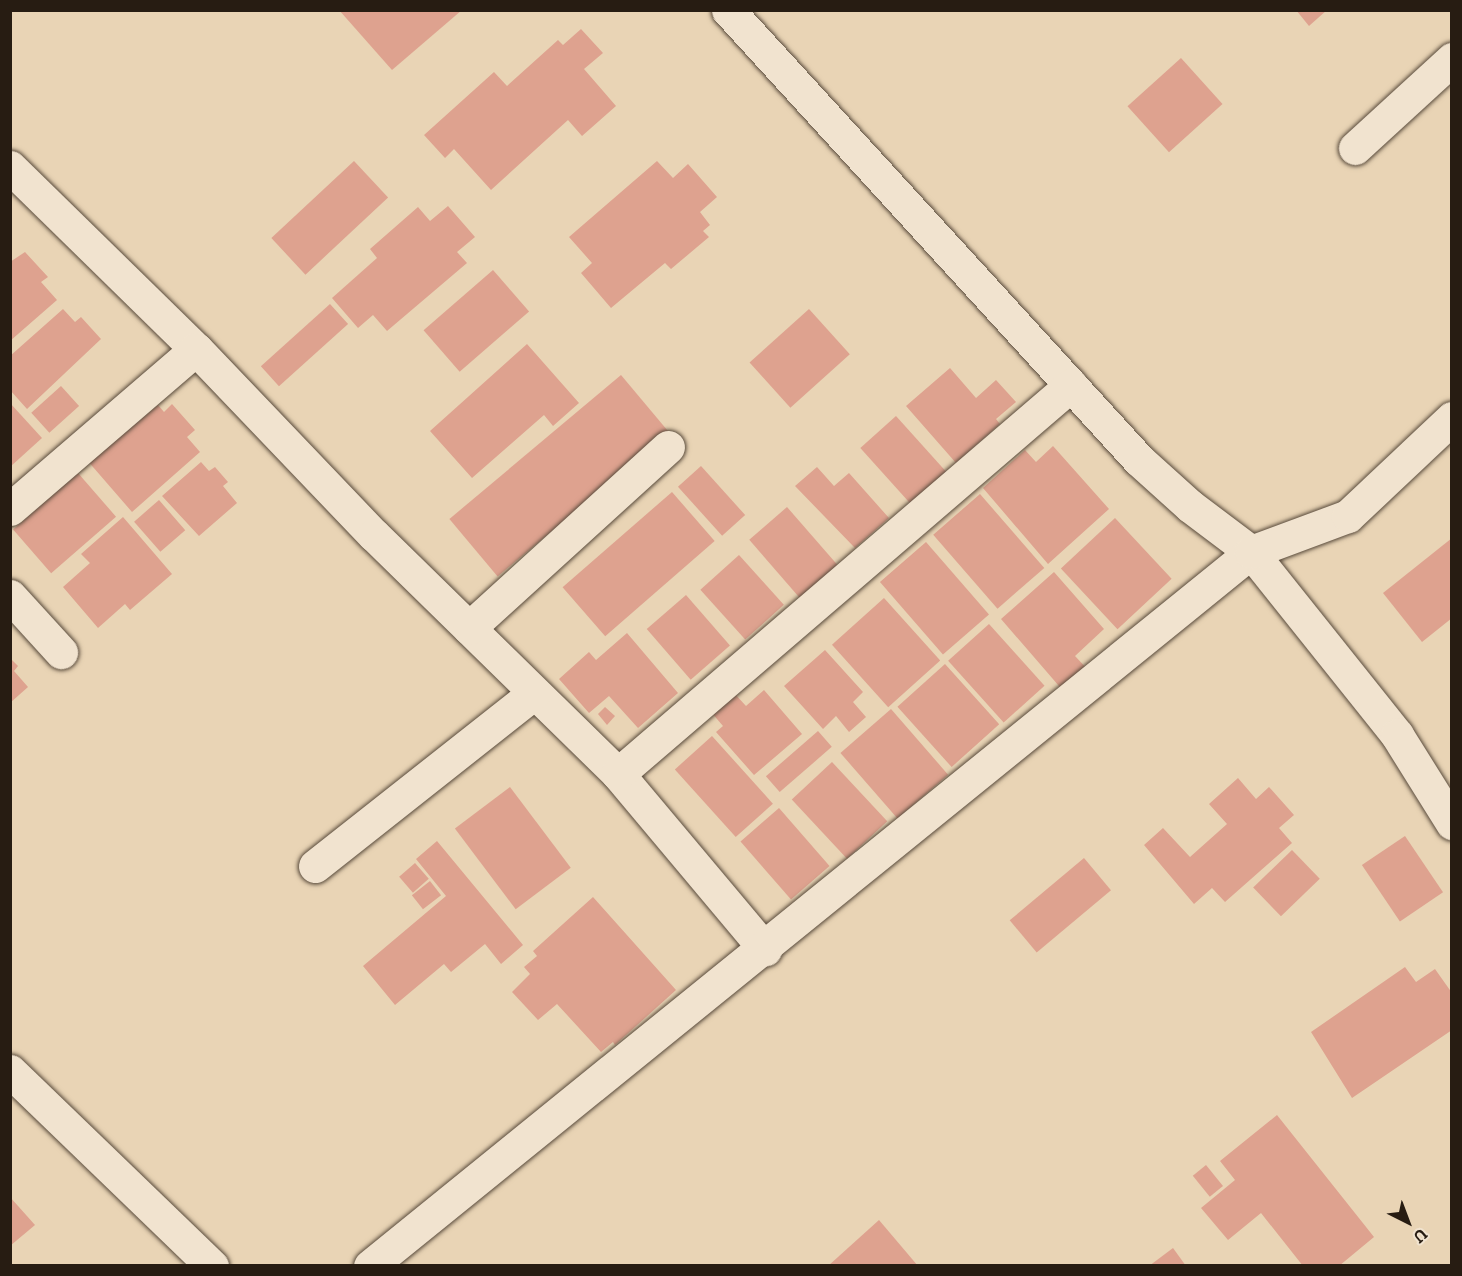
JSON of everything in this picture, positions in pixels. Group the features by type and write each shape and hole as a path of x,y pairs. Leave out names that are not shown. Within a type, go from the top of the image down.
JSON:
{"street":[{"path":"728,10 1139,460 1190,506 1251,552 1397,735 1452,823"},
{"path":"1355,148 1452,59"},
{"path":"10,167 196,349 469,628 618,774 765,949"},
{"path":"10,509 196,349"},
{"path":"618,774 1071,386"},
{"path":"370,1266 663,1026 765,949 1251,552 1348,516 1452,418"},
{"path":"469,628 668,447"},
{"path":"10,596 61,652"},
{"path":"315,866 534,693"},
{"path":"10,1071 212,1266"}],"building":[{"path":"339,10 462,10 392,70"},
{"path":"1296,10 1327,10 1309,26"},
{"path":"581,29 603,53 584,69 616,106 582,136 568,120 491,190 454,149 445,158 424,135 494,72 507,86 558,40 563,45"},
{"path":"1181,58 1222,104 1169,152 1127,106"},
{"path":"354,161 388,198 305,275 271,238"},
{"path":"657,161 673,178 688,164 717,197 700,212 710,225 703,231 709,237 671,269 665,263 611,308 581,273 592,263 569,237"},
{"path":"448,206 475,237 457,252 467,263 387,331 373,315 358,328 332,298 377,258 370,249 418,207 430,221"},
{"path":"25,252 48,277 41,282 57,300 10,341 10,262"},
{"path":"493,270 529,312 460,372 424,330"},
{"path":"330,304 348,324 279,386 261,366"},
{"path":"63,309 75,322 81,317 101,339 27,409 10,390 10,356"},
{"path":"809,309 850,354 790,408 750,363"},
{"path":"527,344 579,403 553,426 544,415 472,478 430,431"},
{"path":"950,368 976,398 996,380 1016,402 996,419 1000,424 956,463 906,406"},
{"path":"621,375 669,432 498,576 449,519"},
{"path":"61,386 79,406 49,433 31,413"},
{"path":"10,403 42,438 10,467"},
{"path":"172,404 195,430 187,437 200,452 132,512 80,452 110,426 120,437 158,405 164,412"},
{"path":"896,416 947,472 911,505 860,448"},
{"path":"1053,446 1109,509 1048,564 983,488 1025,450 1036,462"},
{"path":"201,462 209,471 215,467 228,482 223,486 237,503 199,536 162,496"},
{"path":"701,466 745,515 722,536 678,487"},
{"path":"817,467 834,486 849,473 889,518 855,548 795,486"},
{"path":"78,473 116,517 51,573 13,529"},
{"path":"672,492 715,541 605,636 563,587"},
{"path":"980,494 1044,568 998,609 933,535"},
{"path":"159,500 185,530 160,552 134,522"},
{"path":"787,507 839,567 801,599 749,540"},
{"path":"123,517 172,574 130,610 125,604 98,628 63,587 90,563 81,554"},
{"path":"1115,518 1172,579 1117,629 1061,568"},
{"path":"1452,538 1452,618 1422,642 1383,593"},
{"path":"926,542 989,614 943,654 880,582"},
{"path":"739,555 784,605 745,640 700,590"},
{"path":"1054,572 1104,629 1075,656 1090,672 1065,693 1001,619"},
{"path":"686,595 730,646 691,680 647,629"},
{"path":"884,598 940,660 888,707 832,645"},
{"path":"989,624 1045,686 1004,722 948,661"},
{"path":"627,633 678,693 638,728 609,696 589,713 559,679 589,652 596,660"},
{"path":"825,650 863,692 853,702 866,717 849,732 836,716 823,729 784,686"},
{"path":"10,658 18,666 14,671 28,687 10,703"},
{"path":"945,664 999,724 952,767 897,707"},
{"path":"764,690 802,734 754,775 716,732 723,726 711,712 734,693 746,706"},
{"path":"605,707 615,716 607,725 598,714"},
{"path":"891,709 948,775 898,819 840,753"},
{"path":"818,731 832,747 780,792 766,776"},
{"path":"712,736 773,804 736,837 675,769"},
{"path":"832,762 887,821 847,859 792,800"},
{"path":"1238,778 1256,799 1269,787 1294,815 1279,828 1292,843 1225,902 1212,888 1194,904 1144,845 1163,828 1190,857 1227,824 1209,804"},
{"path":"510,787 571,868 516,909 455,829"},
{"path":"779,808 830,866 791,900 741,841"},
{"path":"1405,836 1443,892 1400,921 1362,865"},
{"path":"437,841 523,945 501,964 485,944 451,972 444,964 395,1005 363,966 446,896 416,859"},
{"path":"1292,850 1320,879 1281,916 1253,888"},
{"path":"1084,858 1111,890 1037,953 1010,920"},
{"path":"415,863 429,879 413,893 399,877"},
{"path":"430,881 441,895 423,909 412,895"},
{"path":"593,897 676,990 615,1045 613,1042 601,1052 557,1004 538,1020 512,992 530,974 524,967 537,956 533,951"},
{"path":"1405,967 1416,982 1435,969 1452,993 1452,1030 1352,1098 1311,1032"},
{"path":"1277,1115 1374,1237 1339,1266 1303,1266 1261,1213 1228,1240 1201,1208 1235,1180 1220,1161"},
{"path":"1206,1165 1223,1186 1210,1197 1193,1176"},
{"path":"10,1197 35,1225 10,1246"},
{"path":"879,1220 918,1266 828,1266"},
{"path":"1173,1248 1186,1266 1149,1266"}]}
